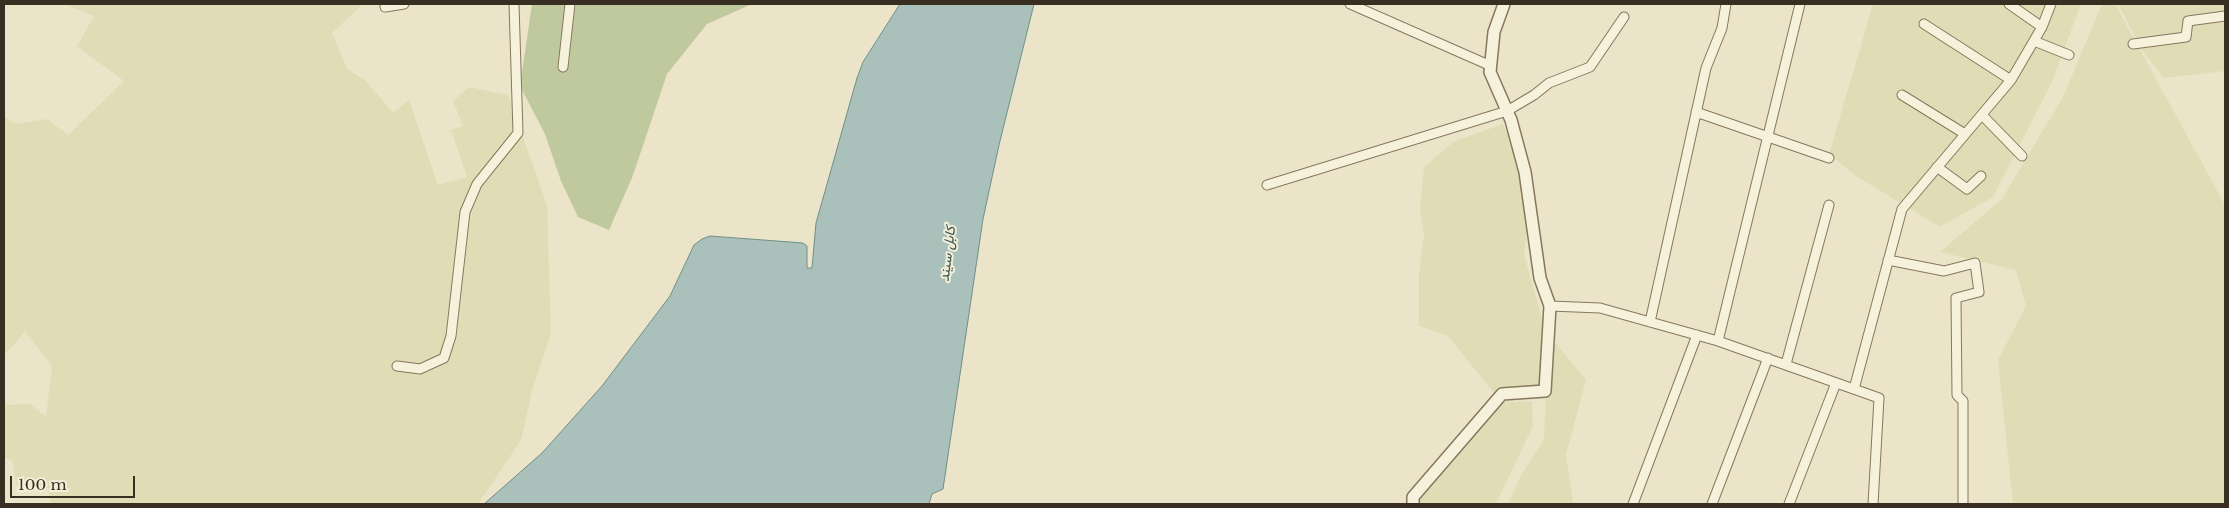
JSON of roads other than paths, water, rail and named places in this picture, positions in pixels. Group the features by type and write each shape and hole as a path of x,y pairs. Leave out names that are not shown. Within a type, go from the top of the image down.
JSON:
{"street":[{"path":"385,7 404,4"},
{"path":"397,366 420,369 444,358 451,336 465,212 477,184 518,133 514,4"},
{"path":"562,67 570,4"},
{"path":"1350,4 1491,66"},
{"path":"1413,504 1413,497 1502,394 1546,391 1550,306 1540,278 1525,172 1507,111 1490,72 1494,32 1504,4"},
{"path":"1650,322 1706,68 1722,28 1726,4"},
{"path":"1718,341 1800,4"},
{"path":"2009,4 2042,27"},
{"path":"1854,389 1902,209 2011,80 2042,27 2051,4"},
{"path":"2133,44 2186,37 2188,21 2225,16"},
{"path":"1267,185 1507,111 1534,96 1549,83 1590,67 1624,17"},
{"path":"1924,24 2011,80"},
{"path":"2034,41 2069,55"},
{"path":"1902,95 1965,134"},
{"path":"1696,112 1829,158"},
{"path":"1982,115 2022,156"},
{"path":"1938,167 1967,189 1980,176"},
{"path":"1786,364 1829,205"},
{"path":"1888,260 1944,271 1975,263 1979,292 1956,298 1957,395 1962,401 1963,504"},
{"path":"1550,306 1600,308 1697,335 1786,364 1879,398 1873,504"},
{"path":"1633,504 1697,335"},
{"path":"1712,504 1768,358"},
{"path":"1789,504 1836,383"}],"water":[{"name":"کابل سيند","path":"900,4 1034,4 999,145 983,219 943,489 932,494 929,504 484,504 542,453 602,386 670,296 694,245 702,239 710,236 803,243 807,246 807,268 812,268 816,223 857,78 863,62"}]}
